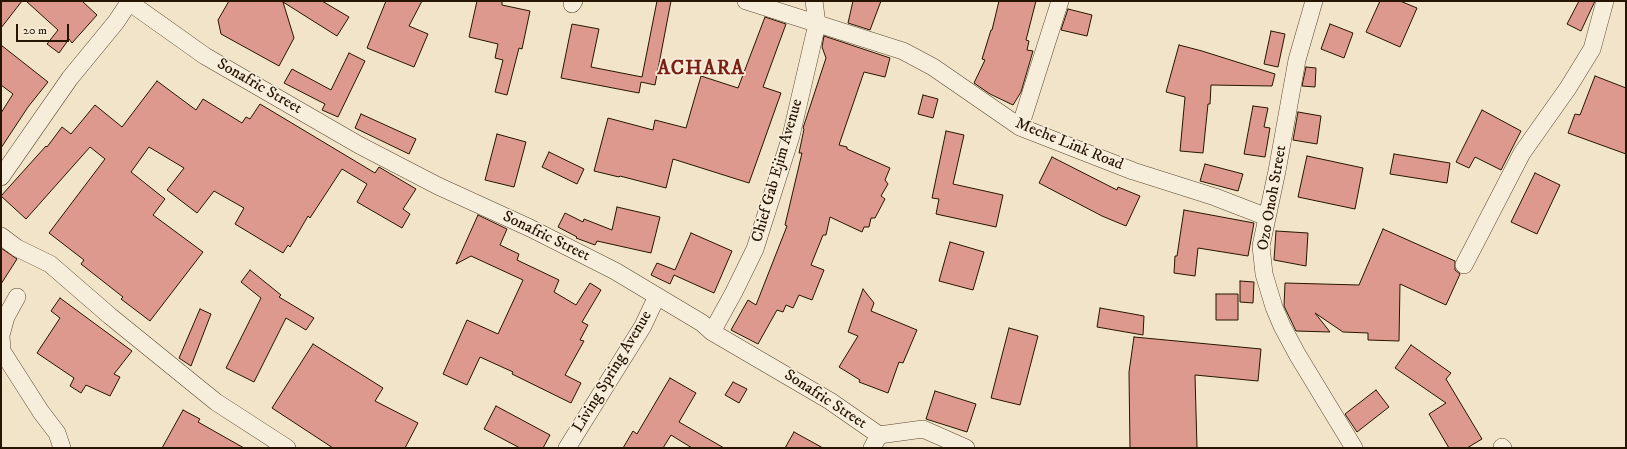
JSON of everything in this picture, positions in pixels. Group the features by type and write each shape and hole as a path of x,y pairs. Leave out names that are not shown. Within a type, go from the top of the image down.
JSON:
{"street":[{"path":"1,177 70,78 116,22 129,1"},
{"name":"Sonafric Street","path":"129,1 205,56 360,145 438,186 530,228 608,267 702,323 712,332 830,401 876,442 923,428 966,448"},
{"name":"Meche Link Road","path":"746,1 903,51 933,67 1020,127 1133,170 1215,196 1267,217"},
{"name":"Chief Gab Ejim Avenue","path":"712,332 755,249 791,136 817,24 814,1"},
{"path":"1020,127 1060,1"},
{"name":"Ozo Onoh Street","path":"1314,1 1297,60 1267,217 1262,246 1264,274 1274,307 1297,354 1354,448"},
{"path":"1464,265 1522,153 1568,88 1592,49 1605,1"},
{"path":"1,236 17,248 50,264 110,316 216,402 287,448"},
{"name":"Living Spring Avenue","path":"568,448 643,326 657,296"},
{"path":"17,297 6,317 1,336 2,351 41,412 57,433 62,448"}],"building":[{"path":"1,1 22,1 1,28"},
{"path":"26,1 82,1 97,15 72,43 69,39 59,53 47,44 58,30"},
{"path":"229,1 322,1 349,17 337,36 283,2 294,38 279,66 221,34 218,20"},
{"path":"386,1 422,1 409,26 428,34 414,67 367,48"},
{"path":"477,1 502,1 502,5 530,11 522,49 519,48 507,95 495,92 503,60 495,58 498,44 469,37"},
{"path":"657,1 671,1 655,85 641,82 639,93 561,78 572,24 599,29 591,67 642,77"},
{"path":"853,1 881,1 870,30 848,23"},
{"path":"999,1 1036,1 1026,40 1029,41 1027,50 1033,51 1021,92 1013,105 990,94 974,83 985,60 982,59 992,30"},
{"path":"1380,1 1400,1 1417,8 1400,47 1366,32"},
{"path":"1579,1 1595,1 1581,31 1567,24"},
{"path":"1068,9 1092,15 1087,36 1061,30"},
{"path":"765,17 786,24 763,87 781,93 749,183 673,159 666,188 594,171 608,118 653,130 655,120 686,128 701,76 738,88"},
{"path":"1330,24 1353,33 1344,58 1321,49"},
{"path":"1271,31 1285,34 1278,67 1264,64"},
{"path":"824,36 890,58 885,77 864,72 839,145 847,147 847,149 890,168 885,180 888,184 881,196 885,199 875,218 871,218 869,227 864,227 862,232 830,217 826,235 823,235 811,265 824,270 812,300 799,295 793,308 786,305 783,312 777,310 758,344 731,330 748,300 756,305 787,226 785,225 802,153 799,153 803,128 826,58 822,47"},
{"path":"1,45 48,82 28,107 1,148 1,113 13,94 1,85"},
{"path":"1179,45 1275,74 1272,86 1211,85 1210,104 1208,104 1203,153 1180,151 1185,97 1166,92"},
{"path":"349,53 365,61 338,117 322,110 325,104 284,83 292,69 331,90"},
{"path":"1306,67 1316,68 1315,87 1302,86"},
{"path":"1595,76 1626,88 1626,154 1568,133 1575,114 1580,115"},
{"path":"157,81 196,110 203,99 242,123 246,117 250,119 260,104 375,173 379,167 416,189 403,209 410,214 402,228 357,202 367,184 342,169 310,218 308,216 290,247 288,245 283,253 235,224 244,208 214,191 197,213 167,190 184,168 149,147 131,172 165,199 153,215 203,252 150,321 121,299 123,297 81,264 84,260 49,233 105,159 90,147 26,219 1,196 46,146 47,147 62,127 71,134 95,105 122,127"},
{"path":"923,95 938,99 933,118 918,114"},
{"path":"1253,106 1268,108 1264,127 1270,128 1265,157 1244,154"},
{"path":"1482,110 1521,131 1501,170 1475,157 1469,168 1456,162"},
{"path":"1298,112 1321,116 1317,144 1293,140"},
{"path":"361,114 416,139 409,154 355,128"},
{"path":"946,131 964,135 953,184 1003,195 996,227 936,214 939,199 932,198"},
{"path":"497,134 526,142 514,187 485,180"},
{"path":"549,152 584,169 577,184 542,167"},
{"path":"1394,154 1450,163 1447,183 1390,174"},
{"path":"1307,156 1363,168 1355,209 1298,197"},
{"path":"1052,157 1117,190 1118,187 1140,196 1126,226 1102,216 1039,183"},
{"path":"1205,164 1243,174 1238,191 1200,181"},
{"path":"1535,173 1560,185 1537,234 1511,222"},
{"path":"617,207 660,217 651,253 597,241 595,245 576,238 577,237 558,227 565,213 583,222 584,219 612,230"},
{"path":"1184,210 1254,223 1248,256 1198,248 1195,276 1174,273 1175,256 1177,256"},
{"path":"478,215 507,229 500,245 519,254 517,260 559,280 554,292 576,305 590,283 601,290 582,322 588,325 580,340 584,341 565,375 581,383 571,403 512,374 513,372 480,357 467,385 443,374 467,320 498,334 523,280 471,256 456,264"},
{"path":"1383,229 1455,261 1455,270 1460,274 1446,305 1400,284 1399,341 1368,340 1368,333 1343,332 1315,313 1330,332 1296,331 1284,306 1285,283 1359,285"},
{"path":"1276,231 1308,233 1306,266 1274,260"},
{"path":"691,233 732,251 714,293 674,275 670,284 651,275 657,263 675,270"},
{"path":"950,242 984,252 973,290 939,281"},
{"path":"1,248 17,259 1,284"},
{"path":"250,270 281,295 279,297 314,318 306,330 286,318 254,382 226,368 261,298 241,282"},
{"path":"1240,281 1254,282 1253,303 1240,302"},
{"path":"863,289 874,303 871,311 917,330 903,363 899,362 888,393 859,382 860,380 839,367 858,336 848,332"},
{"path":"1216,294 1238,294 1238,320 1216,320"},
{"path":"60,298 132,351 114,374 120,377 110,396 86,385 81,393 70,386 74,378 37,353 60,318 51,311"},
{"path":"1100,308 1144,316 1143,335 1097,327"},
{"path":"200,309 211,314 191,366 179,358"},
{"path":"1009,328 1038,336 1020,405 991,398"},
{"path":"1134,337 1261,349 1258,381 1195,375 1197,448 1130,448 1129,372"},
{"path":"313,344 383,388 375,401 418,423 405,448 333,448 272,408"},
{"path":"1411,345 1451,373 1446,379 1482,439 1467,448 1449,448 1429,414 1446,403 1395,368"},
{"path":"670,378 696,393 679,422 724,448 692,448 671,435 663,448 623,448 633,431 637,434"},
{"path":"733,382 747,389 739,403 725,395"},
{"path":"1376,390 1389,407 1357,432 1345,414"},
{"path":"935,391 976,404 967,432 926,419"},
{"path":"496,406 550,435 543,448 520,448 484,429"},
{"path":"183,410 200,419 198,422 244,448 162,448"},
{"path":"794,432 823,448 785,448"}],"district":[{"name":"ACHARA","path":"701,70"}]}
